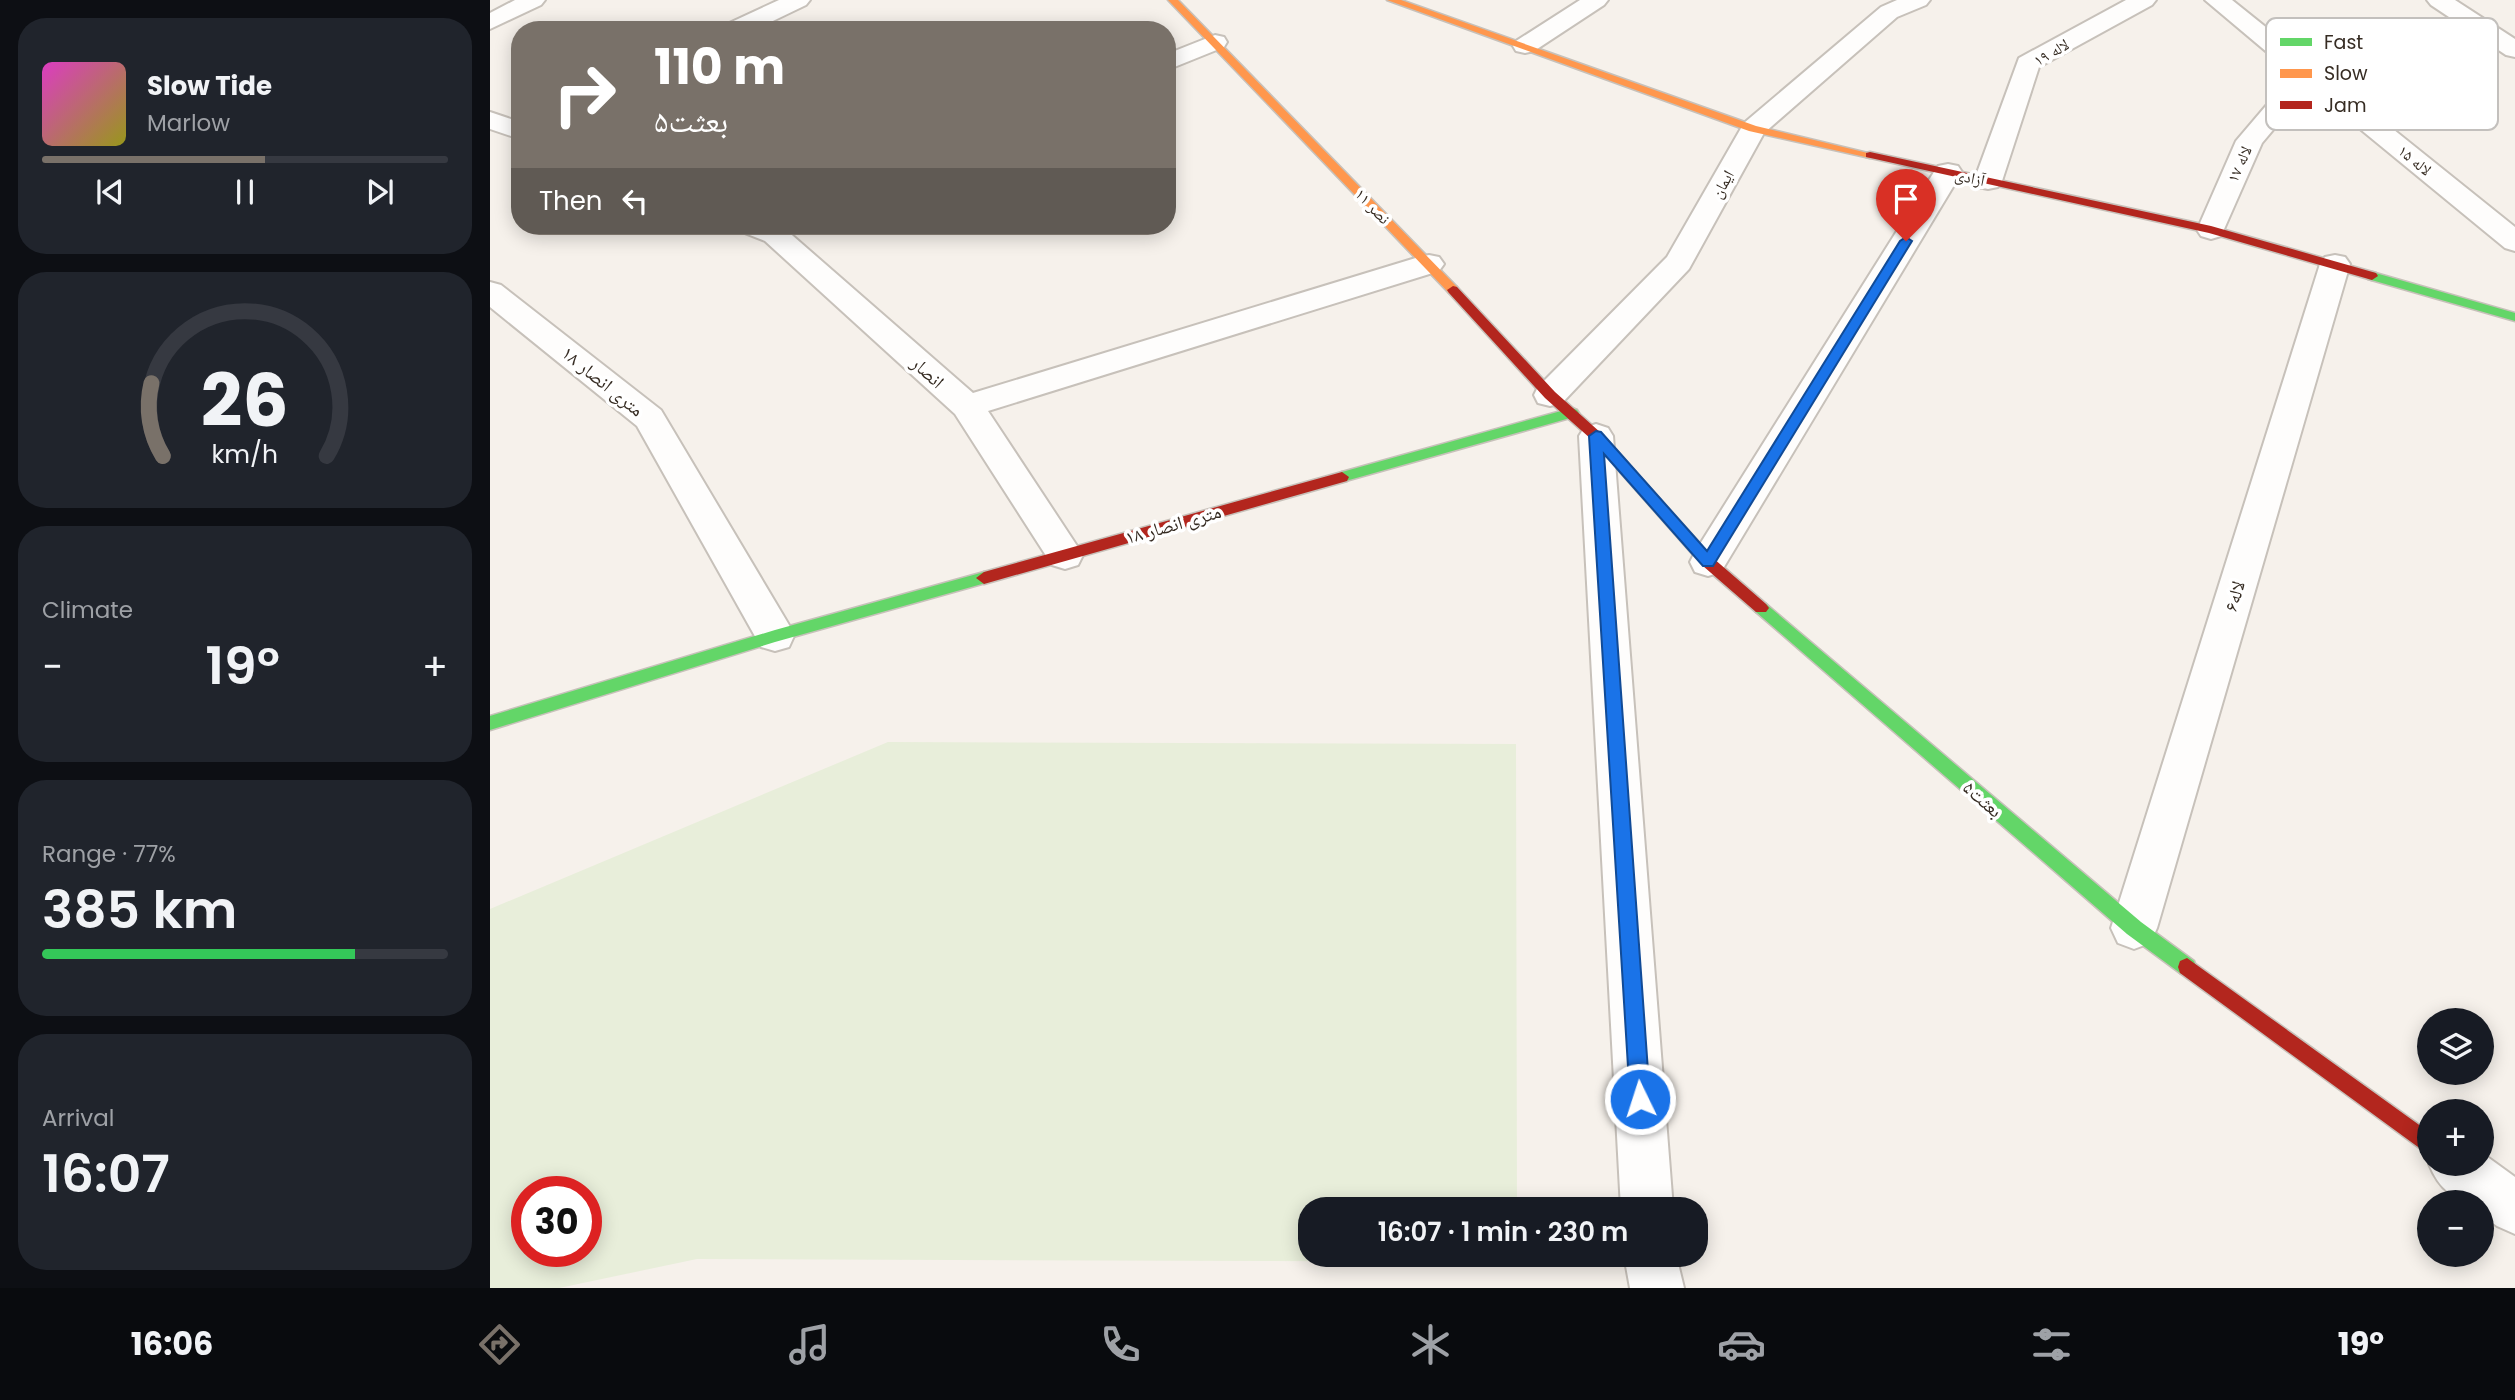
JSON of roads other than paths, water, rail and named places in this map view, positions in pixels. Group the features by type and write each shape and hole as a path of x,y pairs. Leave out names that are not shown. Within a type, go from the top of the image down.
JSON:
{"street":[{"path":"490,22 533,0"},
{"path":"753,21 798,0"},
{"name":"نصر ۱۱","path":"1173,0 1429,264 1550,395 1584,424"},
{"name":"آزادی","path":"1392,0 1753,129 2211,230 2515,317"},
{"path":"1525,46 1596,0"},
{"name":"ایمان","path":"1550,395 1679,262 1753,129 1879,8 1918,0"},
{"name":"لاله ۱۹","path":"1988,181 2028,63 2144,0"},
{"name":"لاله ۱۵","path":"2217,0 2266,39"},
{"path":"2440,0 2467,18"},
{"path":"2498,39 2515,50"},
{"path":"1176,59 1215,42"},
{"path":"490,120 511,127"},
{"name":"لاله ۱۷","path":"2211,230 2249,141 2266,121"},
{"name":"لاله ۱۵","path":"2378,130 2515,242"},
{"path":"1708,562 1948,172"},
{"name":"انصار","path":"781,235 967,406 1065,555"},
{"path":"967,406 1429,264"},
{"name":"لاله۶","path":"2134,928 2335,264"},
{"name":"۱۸ متری انصار","path":"490,292 649,418 775,636"},
{"path":"1584,424 1646,1197"},
{"name":"بعثت۵","path":"1584,424 1708,562 2134,928 2417,1136"},
{"name":"۱۸ متری انصار","path":"490,723 775,636 1065,555 1584,424"},
{"path":"2471,1176 2515,1208"},
{"path":"1653,1267 1657,1288"}]}
